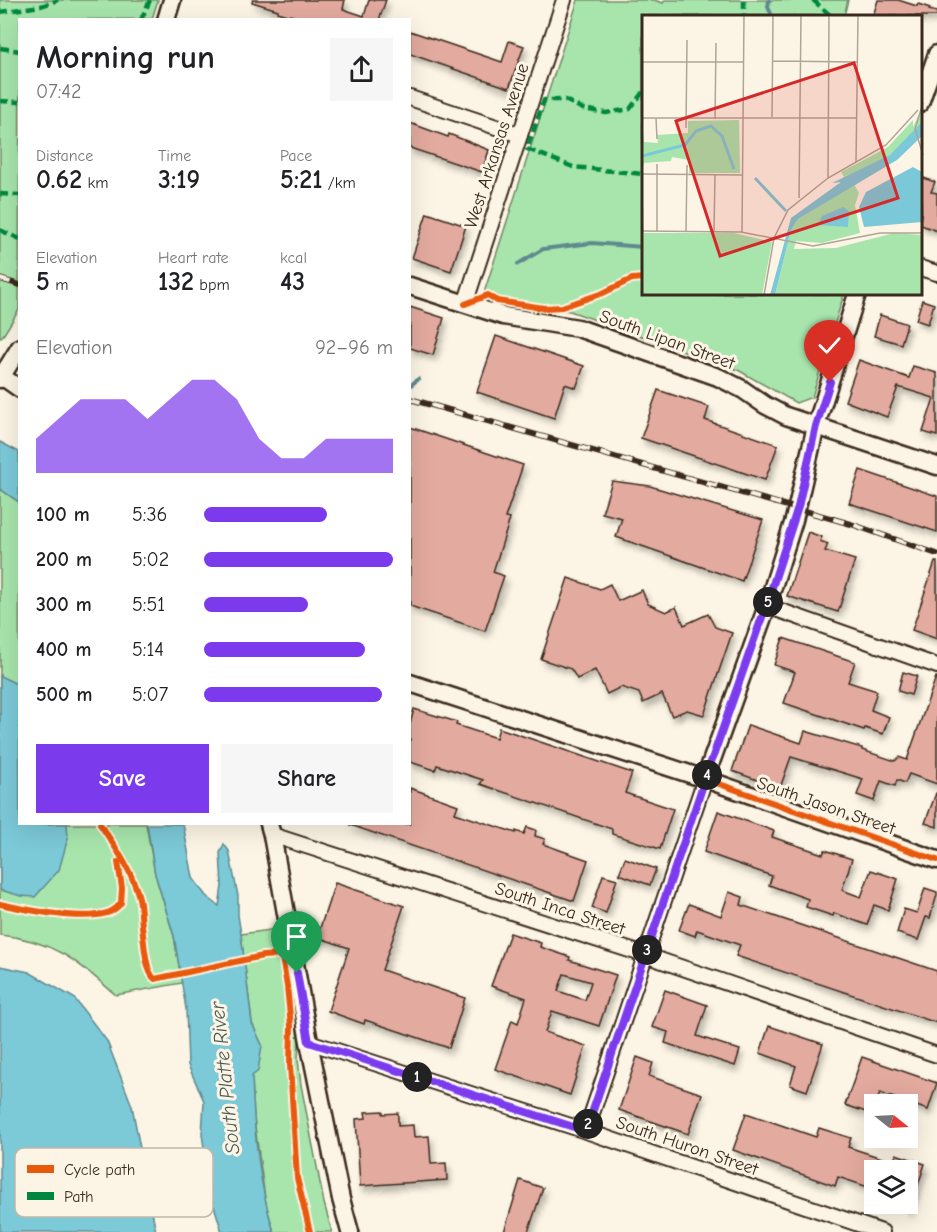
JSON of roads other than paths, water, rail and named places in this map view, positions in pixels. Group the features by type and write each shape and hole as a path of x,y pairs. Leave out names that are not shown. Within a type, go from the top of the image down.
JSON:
{"street":[{"name":"West Arkansas Avenue","path":"465,304 564,0"},
{"path":"922,99 937,54"},
{"path":"411,98 520,135"},
{"path":"922,268 937,273"},
{"name":"South Lipan Street","path":"411,286 503,316 578,328 718,377 786,416 937,466"},
{"path":"586,1131 766,606 798,507 816,426 856,296"},
{"path":"18,350 1,376 18,388"},
{"path":"766,606 937,666"},
{"name":"South Jason Street","path":"411,683 705,779 937,860"},
{"path":"271,829 309,1042 341,1200 350,1232"},
{"name":"South Inca Street","path":"271,829 937,1055"},
{"name":"South Huron Street","path":"309,1042 586,1131 882,1232"}],"water":[{"path":"0,442 18,451 18,501 0,489"},
{"path":"0,676 18,685 18,825 67,825 68,838 59,870 35,897 0,890"},
{"name":"South Platte River","path":"147,825 183,825 193,878 206,896 219,906 222,886 220,853 224,844 229,851 238,896 238,915 252,1023 262,1045 258,1071 252,1076 254,1116 264,1194 274,1232 222,1232 213,1203 213,1148 204,1148 202,1134 204,1101 188,1065 186,1009 174,936 155,874"},
{"path":"0,966 29,972 74,998 107,1041 132,1106 140,1148 15,1148 15,1217 153,1217 156,1232 0,1232"}],"waterway":[{"path":"769,0 768,7 772,15"},
{"path":"518,264 543,249 592,243 642,247"},
{"path":"411,385 418,379"}],"railway":[{"path":"0,279 18,284"},
{"path":"411,399 851,524 937,554"}]}
